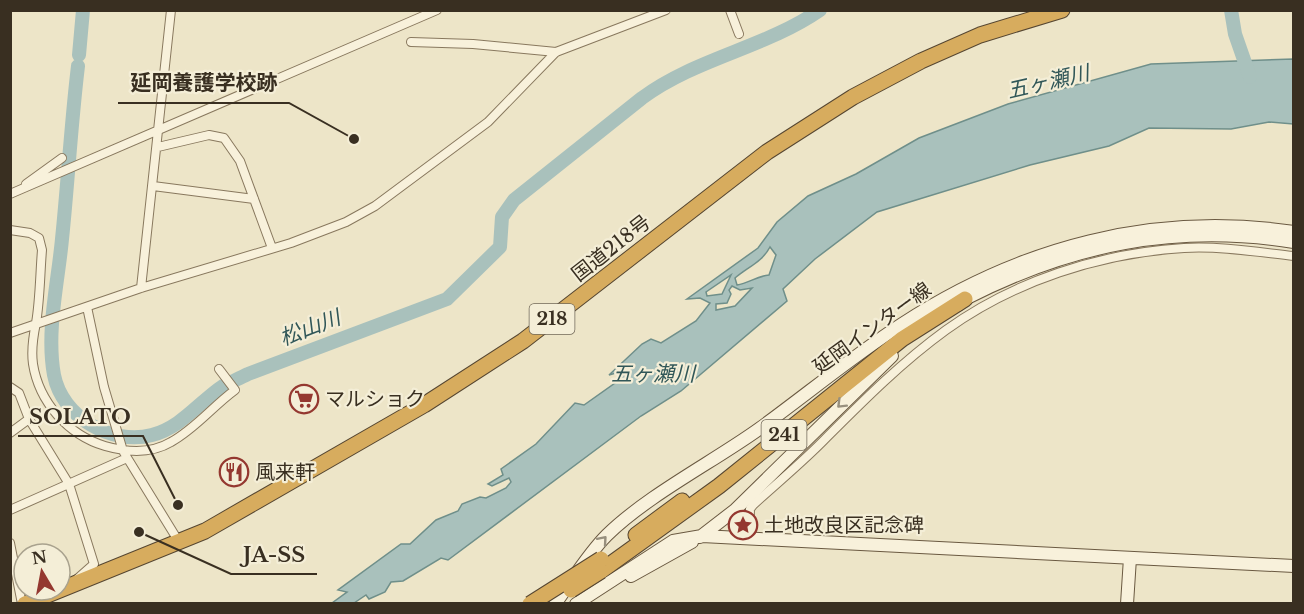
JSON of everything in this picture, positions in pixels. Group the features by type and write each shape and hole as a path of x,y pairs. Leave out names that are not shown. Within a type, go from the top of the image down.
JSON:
{"highway":[{"name":"国道218号","path":"72,586 205,531 424,405 498,358 574,303 804,126 921,61 1027,15 1062,10"},
{"name":"延岡インター線","path":"530,603 601,565 719,486 902,339 965,299"},
{"name":"延岡インター線","path":"550,603 725,469 921,314"}],"main road":[{"name":"延岡インター線","path":"921,314 993,273 1021,261 1083,241 1118,233 1185,226 1244,226 1293,232"},
{"name":"延岡インター線","path":"965,299 1036,266 1120,243 1213,235 1293,242"},
{"name":"241","path":"698,539 735,510 864,381 965,299"},
{"name":"241","path":"555,603 615,528 756,431 871,345 921,314"},
{"path":"576,603 673,542 698,539 729,538 1293,566"},
{"path":"583,603 698,539"},
{"path":"1127,603 1130,558"}],"street":[{"path":"141,288 171,10"},
{"path":"13,193 437,10"},
{"path":"11,330 69,314 141,288 314,235 375,206 488,122 556,52 666,10"},
{"path":"730,10 739,34"},
{"path":"411,42 473,44 556,52"},
{"path":"158,147 209,135 224,138 240,161 272,248"},
{"path":"13,193 62,158"},
{"path":"153,186 254,198"},
{"path":"10,230 30,233 39,238 42,250 36,324 32,335 33,364 40,388 52,410 70,428 96,443 124,453"},
{"path":"749,540 750,509 753,505 826,439 878,386 946,330 1011,292 1078,267 1150,252 1205,248 1293,256"},
{"path":"87,307 113,417 124,453 179,542"},
{"path":"10,510 69,484 124,453 150,450 171,443 235,389 219,369"},
{"path":"10,387 18,393 29,419 69,484 94,564 72,582"},
{"path":"10,433 29,419"},
{"path":"10,543 24,603"}],"water":[{"name":"五ヶ瀬川","path":"1293,59 1293,124 1269,122 1231,129 1149,128 1109,146 1030,165 877,212 815,259 783,289 787,301 681,391 641,416 448,560 441,558 403,581 391,582 385,592 369,599 366,595 354,603 332,603 347,592 338,590 401,544 410,544 436,520 458,511 462,504 480,497 486,498 506,488 511,482 509,478 492,486 488,484 503,475 501,469 536,444 575,403 584,405 622,378 623,371 609,375 642,344 651,339 661,343 696,321 710,303 700,298 687,299 758,248 777,222 808,196 856,174 919,138 1008,104 1151,64","holes":["770,247 776,255 769,275 737,285 735,278 759,260","731,275 722,294 707,296 706,292","732,286 740,290 752,288 735,306 716,310 716,304 727,303 731,294 729,290"]}],"waterway":[{"name":"松山川","path":"79,55 83,10"},
{"name":"松山川","path":"78,66 52,324 54,375 67,404 91,425 121,436 137,437 152,435 172,426 214,392 248,374 447,299 500,247 502,217 514,200 642,98 685,73 777,34 820,10"},
{"name":"松山川","path":"1231,10 1235,34 1250,77"}],"place":[{"name":"延岡養護学校跡","path":"354,139"},
{"name":"マルショク","path":"304,399"},
{"name":"風来軒","path":"234,472"},
{"name":"SOLATO","path":"178,505"},
{"name":"土地改良区記念碑","path":"743,525"},
{"name":"JA-SS","path":"139,532"}]}
